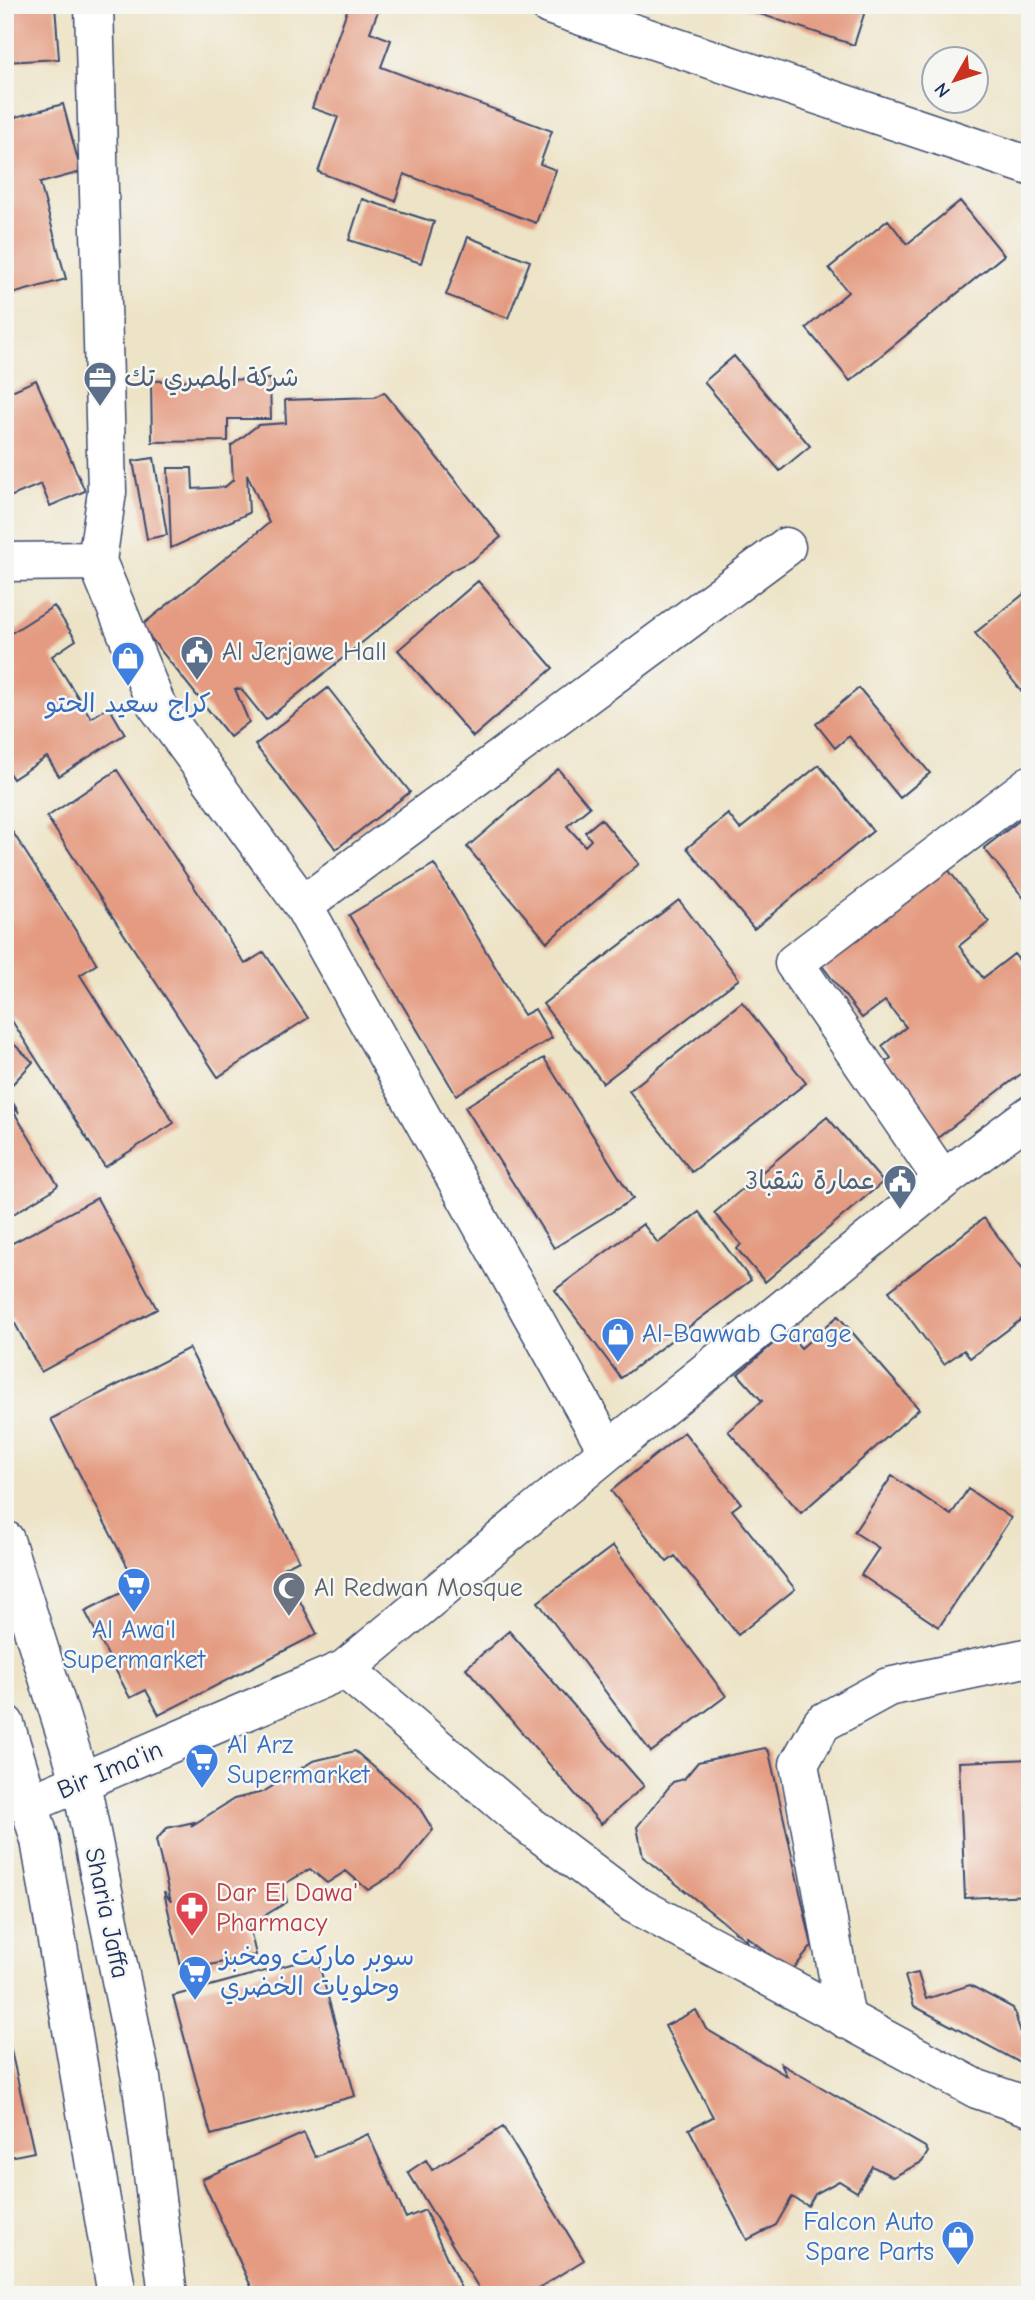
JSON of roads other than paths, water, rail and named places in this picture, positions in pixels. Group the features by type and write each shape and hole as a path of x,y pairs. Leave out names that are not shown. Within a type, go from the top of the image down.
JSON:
{"street":[{"path":"94,5 107,492 97,561 156,704 303,905 608,1451"},
{"path":"549,5 1030,166"},
{"path":"303,905 786,547"},
{"path":"5,562 97,561"},
{"path":"943,1180 794,963 1030,785"},
{"name":"Bir Ima'in","path":"17,1802 80,1783 345,1670 608,1451 943,1180 1030,1115"},
{"name":"Sharia Jaffa","path":"5,1540 80,1783 141,2078 168,2295"},
{"path":"846,2019 799,1764 822,1723 888,1687 1030,1657"},
{"path":"345,1670 525,1822 634,1904 977,2089 1030,2107"},
{"name":"Sharia Jaffa","path":"5,1724 17,1802 40,1840 117,2295"}],"place":[{"name":"شركة المصري تك","path":"100,408"},
{"name":"Al Jerjawe Hall","path":"197,682"},
{"name":"كراج سعيد الحتو","path":"128,688"},
{"name":"عمارة شقبا3","path":"900,1211"},
{"name":"Al-Bawwab Garage","path":"618,1364"},
{"name":"Al Awa'l Supermarket","path":"134,1614"},
{"name":"Al Redwan Mosque","path":"289,1618"},
{"name":"Al Arz Supermarket","path":"202,1790"},
{"name":"Dar El Dawa' Pharmacy","path":"192,1938"},
{"name":"سوبر ماركت ومخبز وحلويات الخضري","path":"195,2002"},
{"name":"Falcon Auto Spare Parts","path":"958,2267"}]}
